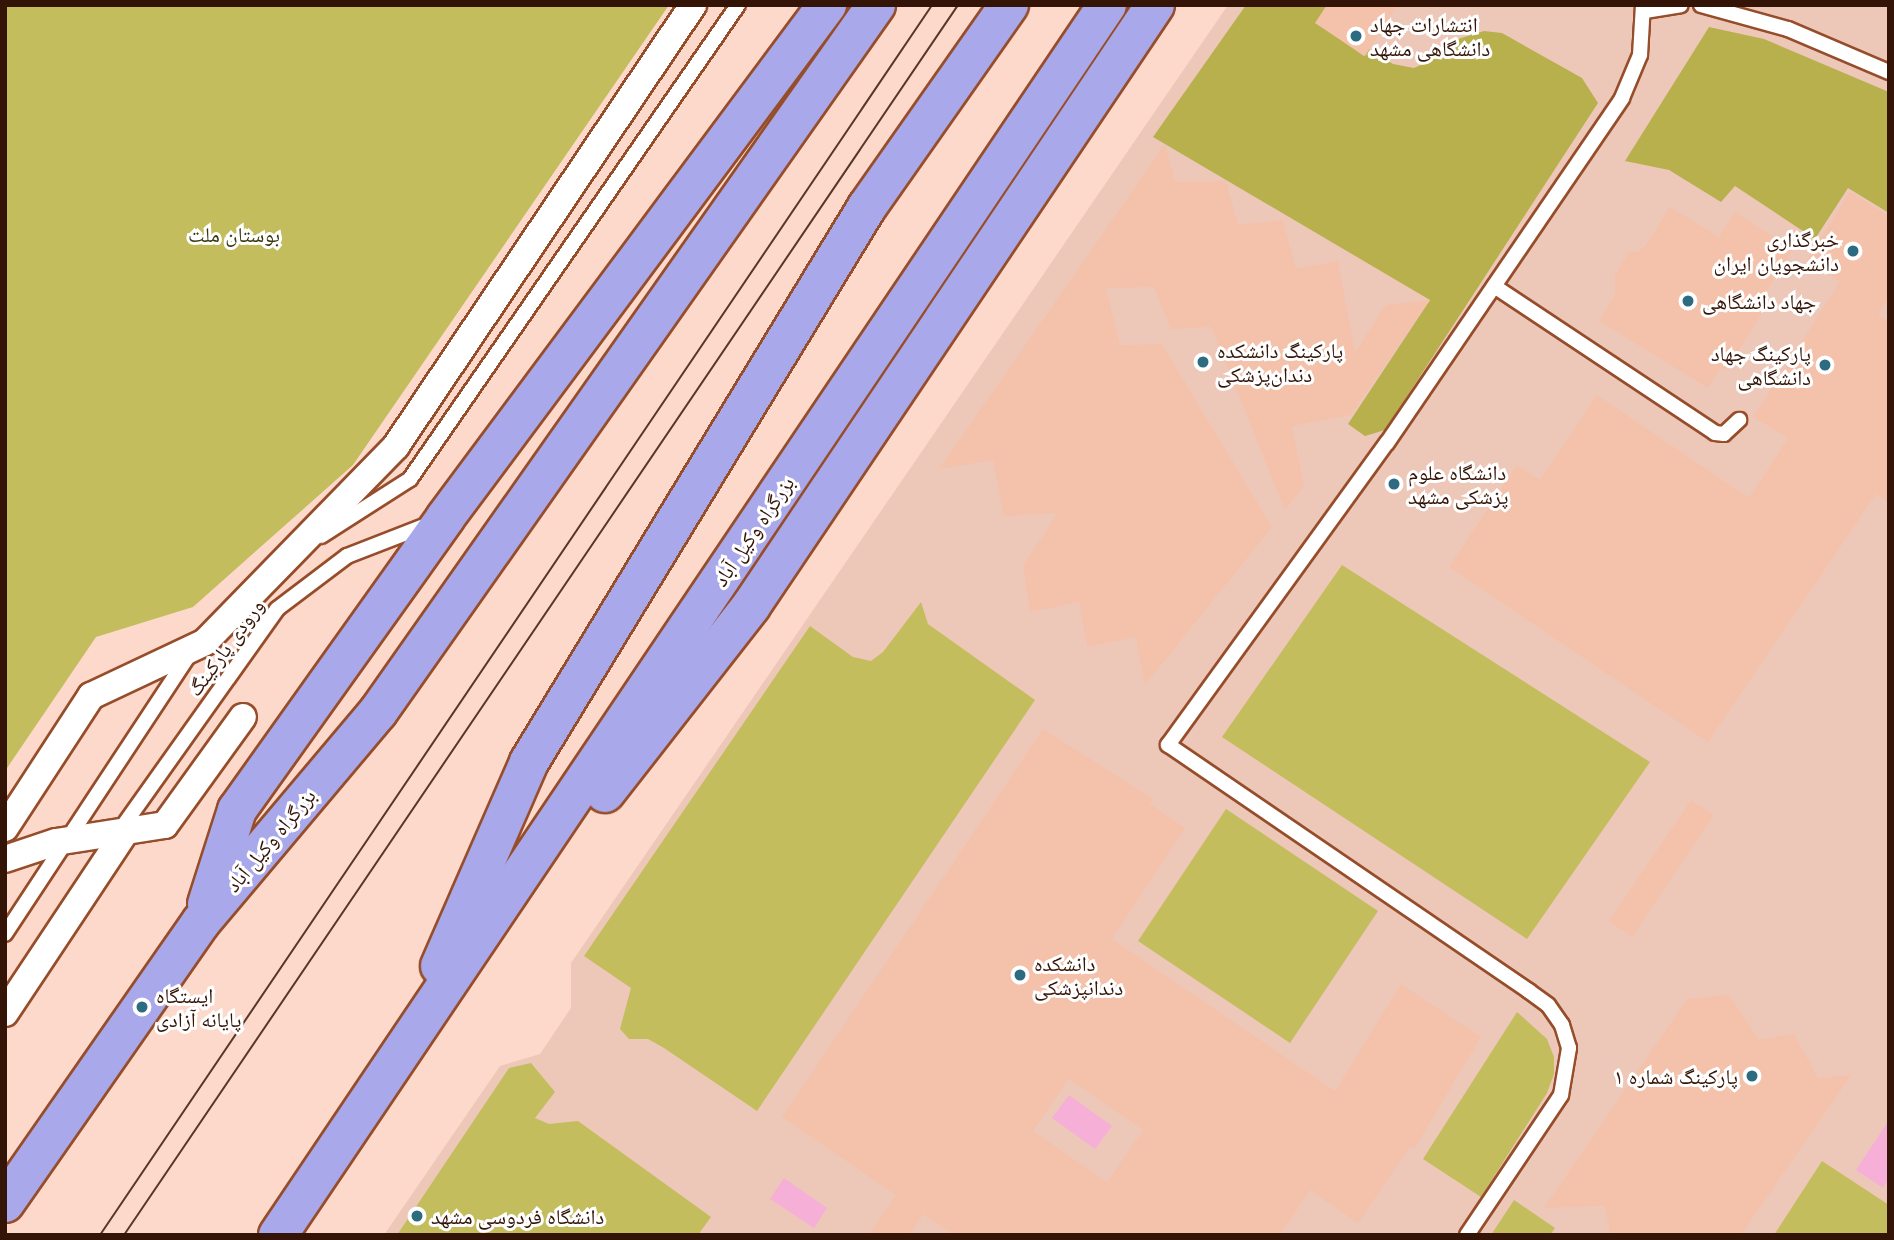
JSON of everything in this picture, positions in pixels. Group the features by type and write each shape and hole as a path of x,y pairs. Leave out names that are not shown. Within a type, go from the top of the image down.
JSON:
{"highway":[{"name":"بزرگراه وکیل آباد","path":"201,922 237,810 445,518 827,5"},
{"name":"بزرگراه وکیل آباد","path":"5,1203 201,922 378,712 778,137 876,5"},
{"name":"بزرگراه وکیل آباد","path":"399,1057 529,762 867,207 1009,5"},
{"name":"بزرگراه وکیل آباد","path":"278,1235 1107,5"},
{"path":"399,1057 751,606 1155,5"}],"street":[{"path":"5,828 92,696 205,642 396,446 693,5"},
{"path":"5,859 57,842 165,825 243,717"},
{"path":"5,1013 126,831"}],"lane":[{"path":"5,934 191,652 289,557 410,479 738,5"},
{"path":"1466,1235 1561,1095 1569,1048 1562,1025 1548,1005 1529,991 1168,745 1387,443 1622,99 1640,55 1644,8 1681,5"},
{"path":"1701,5 1788,29 1889,72"},
{"path":"1494,286 1715,433 1724,434 1739,421"},
{"name":"ورودی پارکینگ","path":"5,999 142,798 277,609 347,556 445,518"}],"shaded area":[{"name":"دانشگاه علوم پزشکی مشهد","path":"1228,5 1889,5 1889,1235 384,1235 500,1066 540,1054 571,1008 571,963"},
{"path":"1246,5 1327,5 1316,23 1364,56 1369,49 1393,64 1414,68 1436,58 1445,43 1484,31 1502,33 1582,78 1598,103 1385,430 1365,436 1348,424 1430,300 1153,137"},
{"path":"1709,27 1764,39 1889,92 1889,213 1848,188 1815,239 1735,186 1721,202 1669,170 1625,161"},
{"path":"1069,1095 1112,1126 1095,1149 1052,1118"},
{"path":"1889,1120 1889,1178 1883,1188 1856,1170"},
{"path":"784,1178 827,1208 814,1228 770,1199"}],"green space":[{"name":"بوستان ملت","path":"5,5 669,5 353,465 193,607 96,637 5,771"},
{"path":"1342,565 1650,762 1527,939 1222,737"},
{"path":"921,602 928,624 1035,700 757,1111 648,1039 629,1039 620,1029 631,988 584,956 810,626 853,657 871,661 883,652"},
{"path":"1226,809 1378,911 1290,1043 1138,941"},
{"path":"1517,1012 1547,1039 1554,1057 1554,1074 1547,1093 1481,1197 1423,1159"},
{"path":"531,1063 555,1092 535,1118 549,1124 578,1121 711,1217 698,1235 397,1235 509,1068"},
{"path":"1822,1161 1889,1205 1889,1235 1774,1235"},
{"path":"1514,1200 1555,1228 1550,1235 1491,1235"}],"building":[{"name":"انتشارات جهاد دانشگاهی مشهد","path":"1327,5 1398,5 1365,56 1315,23"},
{"name":"پارکینگ دانشکده دندان‌پزشکی","path":"1165,144 1175,182 1226,181 1238,225 1283,220 1296,269 1338,261 1355,352 1386,305 1430,300 1351,415 1292,426 1304,486 1285,510 1211,327 1171,329 1154,287 1106,288 1120,345 1162,344 1272,527 1145,685 1136,637 1087,647 1079,602 1030,612 1023,565 1058,513 1004,516 993,460 939,469"},
{"path":"1850,192 1889,216 1889,297 1878,315 1889,322 1889,502 1876,494 1708,742 1449,567 1517,465 1540,480 1597,395 1749,498 1788,438 1753,417 1840,282 1806,261"},
{"name":"جهاد دانشگاهی","path":"1670,207 1719,237 1735,212 1793,249 1757,306 1764,310 1726,371 1720,368 1708,388 1599,321 1615,295 1615,275 1629,252 1638,252 1646,245"},
{"name":"دانشکده دندانپزشکی","path":"1043,729 1153,799 1150,804 1185,828 1112,939 1335,1091 1401,984 1481,1037 1414,1149 1410,1147 1358,1223 1310,1190 1280,1235 954,1235 923,1214 909,1235 869,1235 896,1195 782,1117","holes":["1069,1079 1143,1130 1107,1182 1033,1131"]},
{"path":"1691,800 1714,815 1632,937 1609,921"},
{"name":"پارکینگ شماره ۱","path":"1729,995 1759,1040 1794,1034 1818,1078 1851,1075 1741,1235 1610,1235 1605,1206 1544,1208 1687,999"}],"tram line":[{"path":"100,1235 932,5"},
{"path":"124,1235 958,5"}],"place":[{"name":"انتشارات جهاد دانشگاهی مشهد","path":"1356,36"},
{"name":"خبرگذاری دانشجویان ایران","path":"1853,251"},
{"name":"جهاد دانشگاهی","path":"1688,301"},
{"name":"پارکینگ دانشکده دندان‌پزشکی","path":"1203,362"},
{"name":"پارکینگ جهاد دانشگاهی","path":"1825,365"},
{"name":"دانشگاه علوم پزشکی مشهد","path":"1394,484"},
{"name":"دانشکده دندانپزشکی","path":"1020,975"},
{"name":"ایستگاه پایانه آزادی","path":"142,1007"},
{"name":"پارکینگ شماره ۱","path":"1752,1076"},
{"name":"دانشگاه فردوسی مشهد","path":"417,1216"}]}
